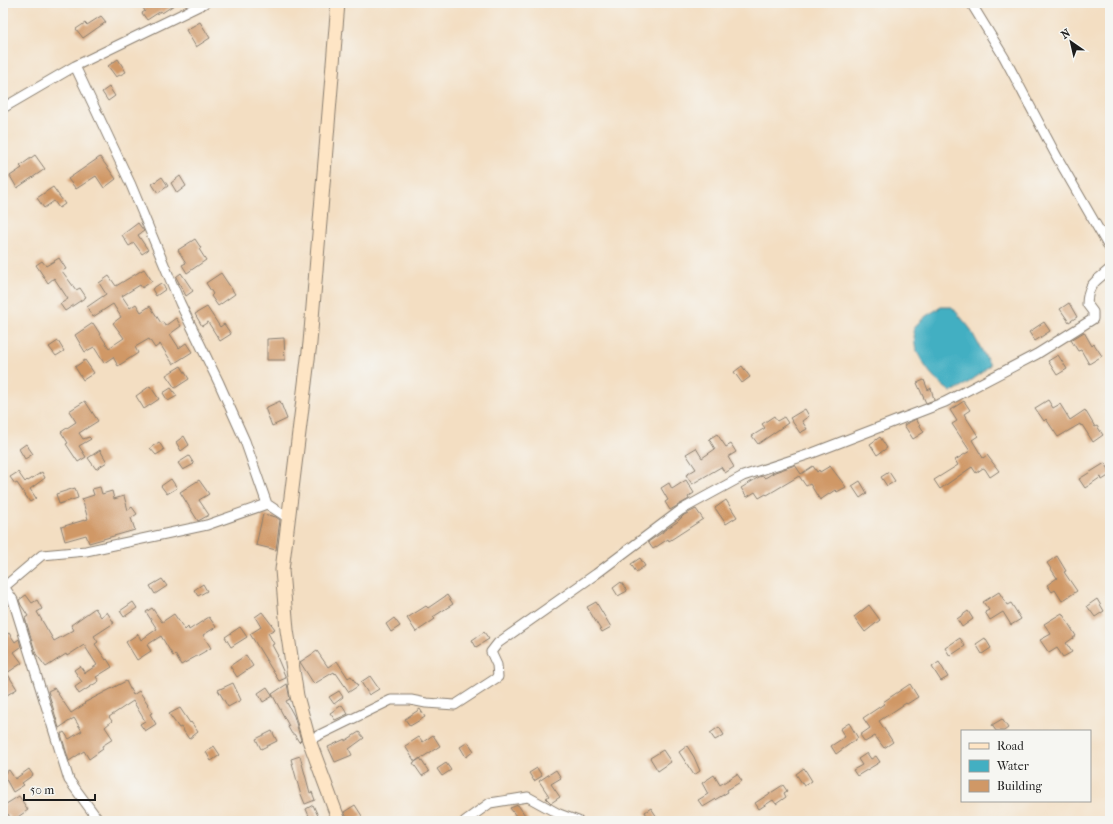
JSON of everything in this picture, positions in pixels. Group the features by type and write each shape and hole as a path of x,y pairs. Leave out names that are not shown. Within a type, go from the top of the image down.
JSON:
{"main road":[{"path":"338,3 310,343 282,570 286,622 297,696 309,740 338,821"}],"street":[{"path":"3,108 76,66 205,3"},
{"path":"971,3 1004,57 1057,157 1110,249"},
{"path":"76,66 131,185 180,303 245,441 267,504 288,518"},
{"path":"309,740 391,700 411,700 426,703 455,705 498,677 497,665 491,652 498,643 596,574 681,510 743,476 810,454 945,402 1038,354 1093,319 1093,312 1087,304 1087,292 1090,286 1110,269"},
{"path":"99,821 69,780 13,600 4,586 42,556 86,551 207,524 267,504"},
{"path":"465,821 490,803 528,797 559,814 578,821"}],"water":[{"path":"941,307 952,307 969,327 990,365 972,380 951,392 935,378 926,367 916,349 914,341 914,327 926,316"}],"building":[{"path":"140,3 177,3 162,13 161,11 147,20 142,13 145,11"},
{"path":"101,16 106,22 83,38 76,29 85,23 87,25"},
{"path":"200,22 210,38 196,47 186,30"},
{"path":"118,59 126,72 116,77 108,66"},
{"path":"109,87 115,96 108,101 102,92"},
{"path":"35,155 45,169 17,188 10,176 22,168 20,166"},
{"path":"100,157 116,179 104,188 96,176 76,189 68,179"},
{"path":"180,176 186,186 177,193 171,183"},
{"path":"162,177 168,186 158,193 152,184"},
{"path":"53,187 65,204 59,208 54,201 44,208 37,198"},
{"path":"138,223 144,231 138,235 148,250 142,254 134,243 129,246 122,235"},
{"path":"195,239 206,260 187,273 182,265 186,263 178,250"},
{"path":"59,258 66,269 62,271 76,290 80,288 86,297 65,311 60,304 68,299 54,278 48,283 36,265 42,261 46,266"},
{"path":"144,269 152,281 142,288 140,285 122,296 130,308 136,304 141,312 150,306 161,323 163,322 165,326 176,318 181,326 170,334 179,348 186,343 192,352 173,364 160,344 155,348 149,339 135,347 138,353 118,366 113,357 104,363 94,347 85,352 75,335 93,323 109,348 124,338 113,323 121,317 113,304 93,317 87,307 106,294 99,283 109,276 116,286"},
{"path":"181,273 193,291 186,296 176,277"},
{"path":"221,273 235,294 218,306 211,296 213,294 206,283"},
{"path":"161,283 166,289 156,296 152,289"},
{"path":"1069,303 1077,317 1069,322 1060,309"},
{"path":"207,307 220,327 224,324 231,334 220,341 208,322 202,326 195,314"},
{"path":"1044,322 1050,331 1035,341 1029,332"},
{"path":"1084,332 1092,346 1094,344 1102,356 1089,364 1081,350 1078,351 1071,340"},
{"path":"284,338 285,360 267,360 267,339"},
{"path":"58,341 64,351 56,356 49,347"},
{"path":"1058,355 1067,369 1057,375 1048,361"},
{"path":"85,360 94,373 83,380 75,367"},
{"path":"181,366 189,379 175,388 166,375"},
{"path":"742,366 750,377 742,383 734,372"},
{"path":"924,380 928,390 931,388 934,400 926,403 917,383"},
{"path":"150,386 159,399 144,409 136,396"},
{"path":"171,388 177,396 168,401 163,393"},
{"path":"1048,400 1053,408 1060,404 1070,420 1085,410 1095,427 1097,426 1103,435 1093,442 1080,424 1058,437 1046,419 1044,421 1035,408"},
{"path":"85,401 98,421 79,433 83,439 89,437 91,439 79,446 86,457 78,462 66,444 68,443 61,432 76,422 69,411"},
{"path":"280,401 287,419 272,426 265,408"},
{"path":"964,401 970,410 964,414 978,436 972,440 983,458 987,455 999,471 990,477 985,469 983,468 976,473 972,467 940,489 934,480 958,465 955,460 970,451 952,424 957,421 950,410"},
{"path":"805,409 809,416 802,421 807,429 800,433 790,418"},
{"path":"774,416 777,421 784,417 788,423 758,444 752,436 765,428 762,424"},
{"path":"916,419 924,432 913,439 904,425"},
{"path":"717,434 726,447 731,444 736,452 728,457 734,467 725,473 721,467 692,484 686,475 696,469 686,454 696,448 702,458 715,449 709,439"},
{"path":"184,436 189,445 181,451 176,442"},
{"path":"880,437 887,448 877,455 870,444"},
{"path":"159,442 164,450 156,455 150,448"},
{"path":"26,444 33,454 25,459 19,449"},
{"path":"100,450 107,462 96,469 88,458"},
{"path":"189,456 194,464 183,470 178,463"},
{"path":"1105,463 1110,471 1110,475 1102,480 1101,477 1085,488 1079,479"},
{"path":"795,465 801,474 813,466 817,472 819,470 820,472 830,466 846,487 837,492 835,490 820,500 810,484 806,486 799,476 767,495 766,494 759,498 755,492 747,497 741,488 759,477 763,476 765,478 775,472"},
{"path":"18,472 25,482 42,472 45,478 30,489 36,498 30,502 17,483 15,484 10,477"},
{"path":"889,472 895,481 887,486 881,477"},
{"path":"171,479 177,488 167,494 161,486"},
{"path":"199,480 209,494 199,500 209,515 198,521 180,492"},
{"path":"686,480 694,493 688,497 689,499 670,510 665,502 668,500 661,488 669,483 672,489"},
{"path":"860,481 867,493 860,498 852,486"},
{"path":"100,487 102,494 112,491 114,499 124,496 128,510 132,507 137,514 131,518 135,530 89,543 86,535 65,541 61,527 88,519 82,499 94,495 92,489"},
{"path":"75,488 78,498 59,504 56,494"},
{"path":"726,500 737,517 726,524 715,508"},
{"path":"696,509 703,519 669,541 668,539 653,549 648,542 677,522 684,515"},
{"path":"263,514 276,517 280,520 276,550 256,545"},
{"path":"1057,556 1066,571 1064,572 1077,591 1062,601 1055,590 1052,592 1047,585 1057,578 1047,563"},
{"path":"640,558 645,566 636,572 631,564"},
{"path":"162,579 167,586 155,594 150,586"},
{"path":"621,582 627,591 618,596 613,588"},
{"path":"203,584 207,591 198,596 194,590"},
{"path":"999,592 1007,605 1011,603 1021,619 1011,625 1003,612 990,620 985,612 989,610 983,602"},
{"path":"26,595 32,603 37,600 42,609 37,612 54,641 74,630 71,625 95,608 101,617 107,612 114,623 94,636 98,642 95,644 112,667 96,677 99,681 79,694 75,687 82,682 74,670 80,666 85,673 97,665 84,645 67,656 66,654 46,667 36,654 25,618 28,616 19,600"},
{"path":"447,595 453,604 433,617 435,619 416,632 407,618 426,606 428,608"},
{"path":"1097,599 1104,611 1095,617 1087,606"},
{"path":"133,602 137,608 124,617 120,611"},
{"path":"596,602 611,627 602,632 587,607"},
{"path":"869,605 880,620 865,632 854,617"},
{"path":"152,608 162,622 174,614 185,630 188,627 189,630 209,617 216,627 203,635 211,648 181,665 175,654 173,656 161,636 147,645 151,651 137,660 126,642 138,634 141,640 157,629 146,612"},
{"path":"968,611 973,619 962,627 957,619"},
{"path":"262,612 275,629 268,633 274,644 272,645 278,656 277,657 286,678 279,681 250,634 261,627 255,617"},
{"path":"1062,613 1076,636 1066,643 1072,652 1063,657 1057,648 1049,653 1040,640 1051,634 1044,624"},
{"path":"394,618 400,626 391,632 386,624"},
{"path":"240,627 247,637 231,647 225,637"},
{"path":"484,632 489,639 476,647 472,640"},
{"path":"9,633 15,642 19,639 21,647 14,652 22,663 7,673 17,689 7,695 3,689 3,637"},
{"path":"960,638 965,646 950,656 945,648"},
{"path":"985,638 991,648 982,654 976,644"},
{"path":"317,651 328,667 337,661 348,678 351,676 358,686 349,692 334,672 314,684 300,662"},
{"path":"246,655 253,666 237,677 230,666"},
{"path":"939,662 948,677 941,681 932,667"},
{"path":"370,676 379,689 369,695 361,682"},
{"path":"126,681 133,695 139,691 148,704 147,705 152,713 150,714 156,724 145,731 140,724 145,721 133,701 109,717 112,721 105,727 113,739 102,746 103,749 89,759 84,751 69,761 61,734 64,732 69,739 82,731 74,718 59,728 48,691 54,688 71,713 85,704 84,703"},
{"path":"233,683 241,700 228,707 218,690"},
{"path":"287,684 290,699 286,701 294,716 301,740 299,742 288,727 289,726 272,694"},
{"path":"910,684 918,697 879,721 893,742 884,748 875,736 865,742 860,735 870,728 863,718 884,704 883,702"},
{"path":"267,687 273,696 263,702 258,693"},
{"path":"339,691 343,697 334,704 329,697"},
{"path":"342,705 348,714 335,720 330,713"},
{"path":"180,708 198,732 189,739 181,727 179,728 169,714"},
{"path":"420,709 425,717 410,726 405,719"},
{"path":"1002,719 1008,728 1005,730 995,730 992,725"},
{"path":"849,723 858,738 836,754 831,746 845,737 840,729"},
{"path":"719,727 724,735 715,740 710,733"},
{"path":"272,731 277,741 261,749 256,739"},
{"path":"359,732 364,738 349,749 352,755 335,762 328,747 345,739 345,741"},
{"path":"433,735 440,746 415,762 405,746 419,737 423,742"},
{"path":"468,742 474,751 466,757 460,747"},
{"path":"214,746 220,755 211,761 206,752"},
{"path":"687,746 700,771 694,775 679,752"},
{"path":"663,750 671,762 658,771 650,758"},
{"path":"867,753 871,759 876,756 880,762 857,776 853,770 862,765 858,759"},
{"path":"300,756 310,793 312,792 315,800 305,804 300,792 291,759"},
{"path":"420,758 429,772 422,776 413,763"},
{"path":"446,763 451,770 442,776 437,769"},
{"path":"537,768 542,776 534,781 529,773"},
{"path":"804,768 812,781 804,786 796,774"},
{"path":"29,769 33,775 22,783 24,785 13,792 3,774 9,770 15,779"},
{"path":"556,770 561,778 551,784 560,797 551,803 546,798 549,796 539,781"},
{"path":"737,774 742,781 727,790 728,792 703,807 698,800 708,794 702,783 714,775 720,785"},
{"path":"783,785 787,791 784,793 786,797 776,804 773,800 759,809 755,803"},
{"path":"19,796 28,810 12,821 8,814 3,817 3,806"},
{"path":"313,805 319,818 311,821 306,809"},
{"path":"355,805 362,816 354,821 349,821 344,812"},
{"path":"518,805 529,821 508,821 516,816 510,808"},
{"path":"651,808 657,817 650,821 645,812"}]}
